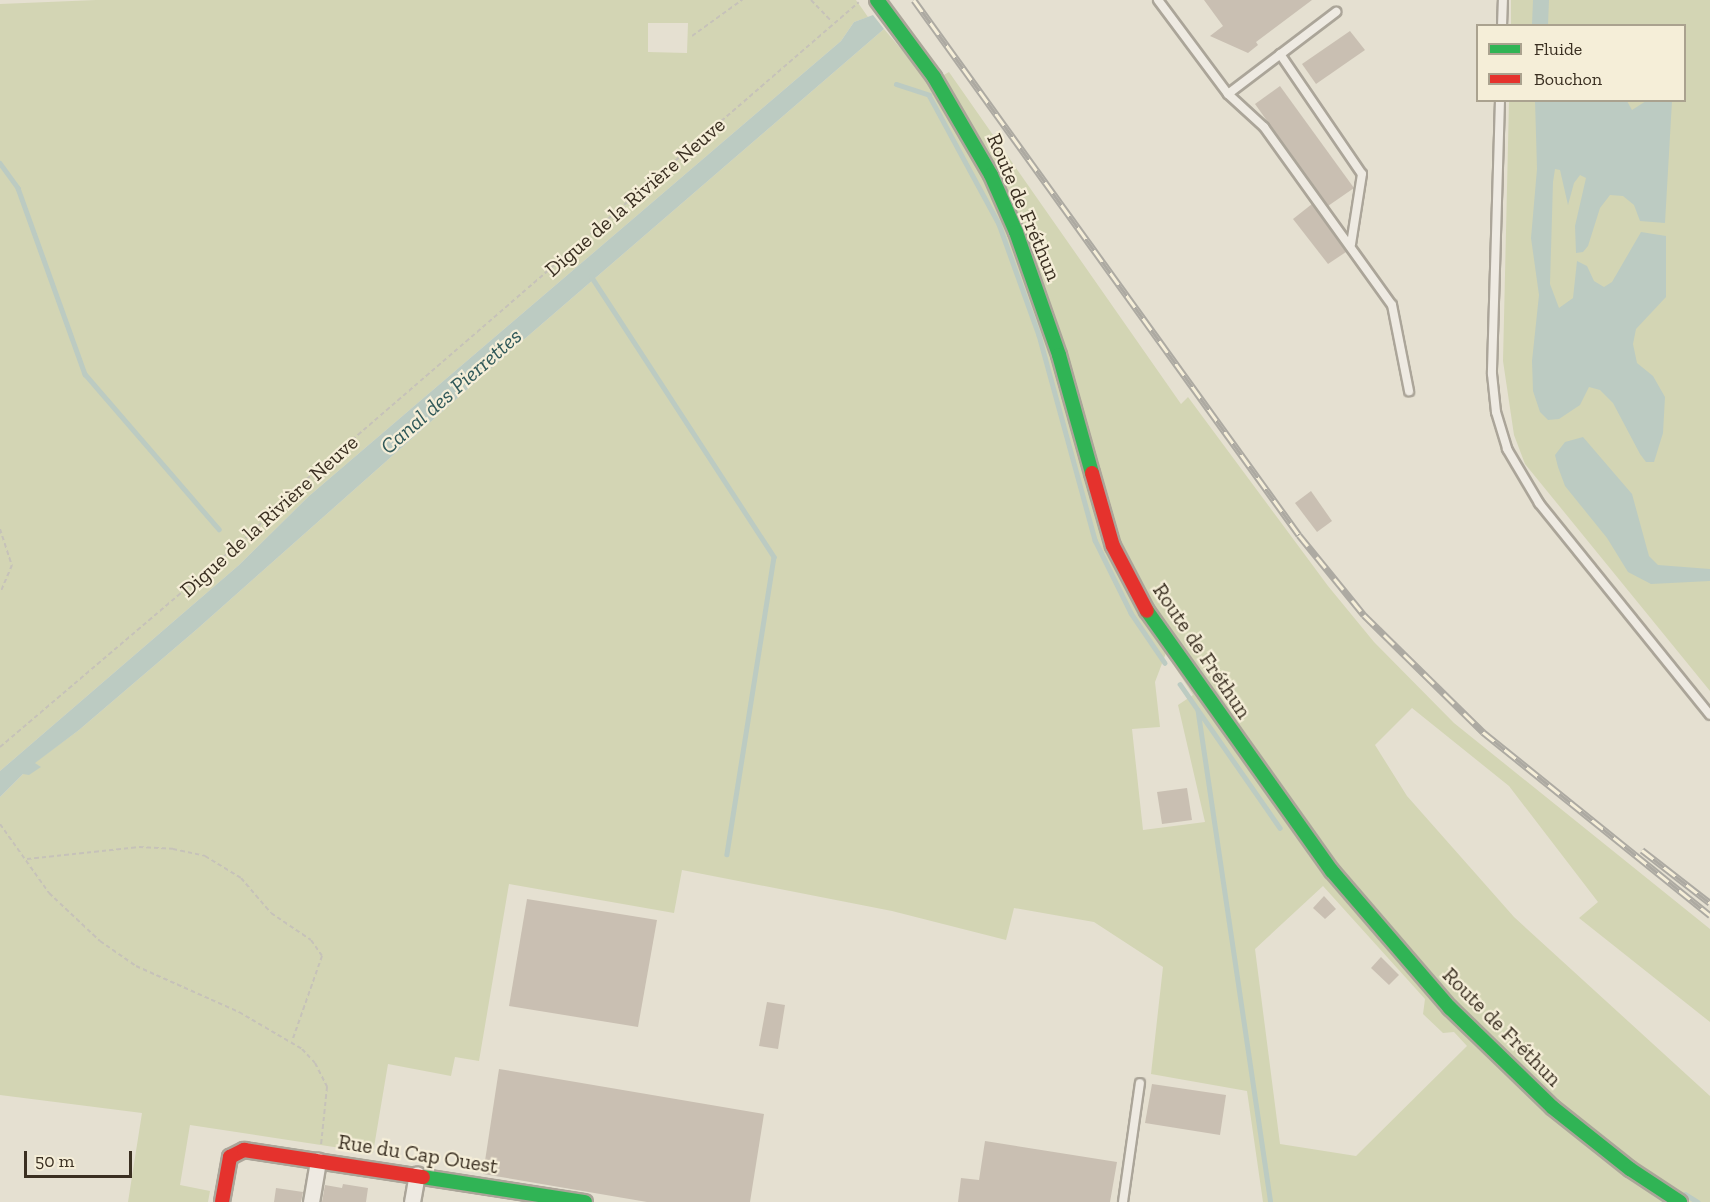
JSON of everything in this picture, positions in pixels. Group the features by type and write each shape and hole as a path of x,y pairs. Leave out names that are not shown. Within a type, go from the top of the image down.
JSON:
{"street":[{"name":"Route de Fréthun","path":"878,2 963,122 1012,222 1059,355 1113,546 1144,606 1182,665 1332,871 1450,1008 1552,1107 1614,1157 1680,1202"},
{"name":"Rue du Cap Ouest","path":"222,1202 231,1157 244,1150 417,1174 576,1201"},
{"path":"311,1202 318,1161"},
{"path":"412,1202 417,1174"}],"lane":[{"path":"1158,0 1228,94 1264,127 1351,244 1392,305 1409,391"},
{"path":"1502,24 1503,0"},
{"path":"1228,94 1336,12"},
{"path":"1280,54 1362,174 1351,244"},
{"path":"1500,102 1492,374 1504,440 1539,503 1710,715"},
{"path":"1123,1202 1140,1083"}],"path":[{"path":"692,36 742,0"},
{"path":"811,0 832,22"},
{"name":"Digue de la Rivière Neuve","path":"0,747 247,537 301,484 554,269 832,22 862,0"},
{"path":"0,529 12,565 0,593"},
{"path":"0,824 49,893 72,918 136,966 239,1012 292,1041 315,1063 327,1087 326,1125 318,1161"},
{"path":"27,859 139,847 173,849 206,856 241,878 271,913 311,940 322,956 292,1041"}],"green space":[{"path":"96,0 856,0 868,17 854,22 841,41 309,496 239,565 0,771 0,4","holes":["648,23 688,23 687,53 648,52"]},
{"path":"1511,0 1710,0 1710,691 1525,464 1514,435 1503,361 1509,102 1686,102 1686,24 1511,24"},
{"path":"884,29 930,83 949,72 1181,404 1188,397 1328,586 1374,642 1454,723 1710,929 1710,1022 1579,918 1598,902 1509,786 1412,708 1375,745 1407,796 1514,917 1710,1096 1710,1202 1263,1202 1247,1091 1151,1074 1163,967 1094,922 1014,908 1006,940 892,911 682,870 674,913 509,884 479,1061 455,1057 451,1076 388,1064 373,1153 190,1125 180,1185 210,1191 208,1202 128,1202 142,1113 0,1095 0,797 24,773 40,767 34,763 79,730 196,630 506,355","holes":["1166,653 1193,695 1178,705 1205,822 1143,830 1132,729 1160,727 1155,682","1323,886 1425,999 1423,1014 1443,1033 1454,1032 1467,1046 1356,1156 1280,1144 1255,949"]}],"water":[{"path":"1533,0 1549,0 1548,24 1532,24"},
{"name":"Canal des Pierrettes","path":"873,15 884,29 506,355 196,630 79,730 35,763 41,767 29,775 23,774 0,797 0,771 239,565 309,496 841,41 854,22"},
{"path":"1535,102 1628,102 1632,110 1644,102 1672,102 1665,223 1640,221 1634,205 1623,196 1610,195 1600,208 1588,246 1583,252 1576,253 1575,226 1586,178 1580,175 1574,183 1568,205 1560,170 1555,169 1553,182 1550,284 1559,308 1573,298 1577,261 1587,266 1594,281 1604,287 1612,282 1641,232 1666,236 1666,297 1636,329 1633,344 1637,363 1653,376 1665,397 1663,433 1654,462 1646,462 1640,454 1613,403 1600,390 1589,387 1580,405 1559,419 1548,420 1540,412 1533,391 1532,361 1539,295 1531,238 1537,169"},
{"path":"1583,437 1632,494 1649,556 1658,565 1710,569 1710,581 1651,584 1628,572 1607,538 1565,486 1558,467 1555,455 1565,442"}],"building":[{"path":"1204,0 1312,0 1256,42 1258,45 1248,53 1210,36 1223,26"},
{"path":"1350,31 1365,50 1316,84 1302,64"},
{"path":"1280,86 1354,188 1328,206 1255,104"},
{"path":"1312,204 1346,252 1328,264 1293,219"},
{"path":"1311,491 1332,521 1317,532 1295,503"},
{"path":"1187,788 1192,820 1162,824 1157,792"},
{"path":"1324,896 1336,909 1325,919 1313,908"},
{"path":"527,899 657,920 638,1027 509,1006"},
{"path":"1381,957 1399,975 1389,985 1371,968"},
{"path":"767,1002 785,1005 778,1049 759,1046"},
{"path":"499,1069 764,1114 750,1202 647,1202 483,1174"},
{"path":"1152,1084 1226,1095 1220,1135 1145,1123"},
{"path":"985,1141 1117,1162 1110,1202 958,1202 961,1178 979,1180"},
{"path":"343,1184 368,1188 366,1202 322,1202 325,1185 342,1188"},
{"path":"276,1188 303,1192 301,1202 274,1202"}],"waterway":[{"path":"896,84 929,95 999,224 1039,335 1095,540 1131,613 1165,663"},
{"path":"0,163 18,188 85,374 219,529"},
{"path":"591,276 774,557 727,854"},
{"path":"1180,684 1280,828"},
{"path":"1198,710 1271,1202"},
{"path":"1685,1194 1698,1202"}],"railway":[{"path":"914,0 1299,535 1364,615 1483,732 1710,915"},
{"path":"1642,850 1710,903"}],"traffic: fast":[{"path":"877,0 934,77 991,175 1016,232 1059,355 1092,473"},
{"path":"1147,611 1332,871 1450,1008 1552,1107 1630,1169 1680,1202"},
{"path":"423,1177 585,1202"}],"traffic: jam":[{"path":"1092,473 1113,546 1147,611"},
{"path":"222,1202 230,1157 244,1150 423,1177"}]}
